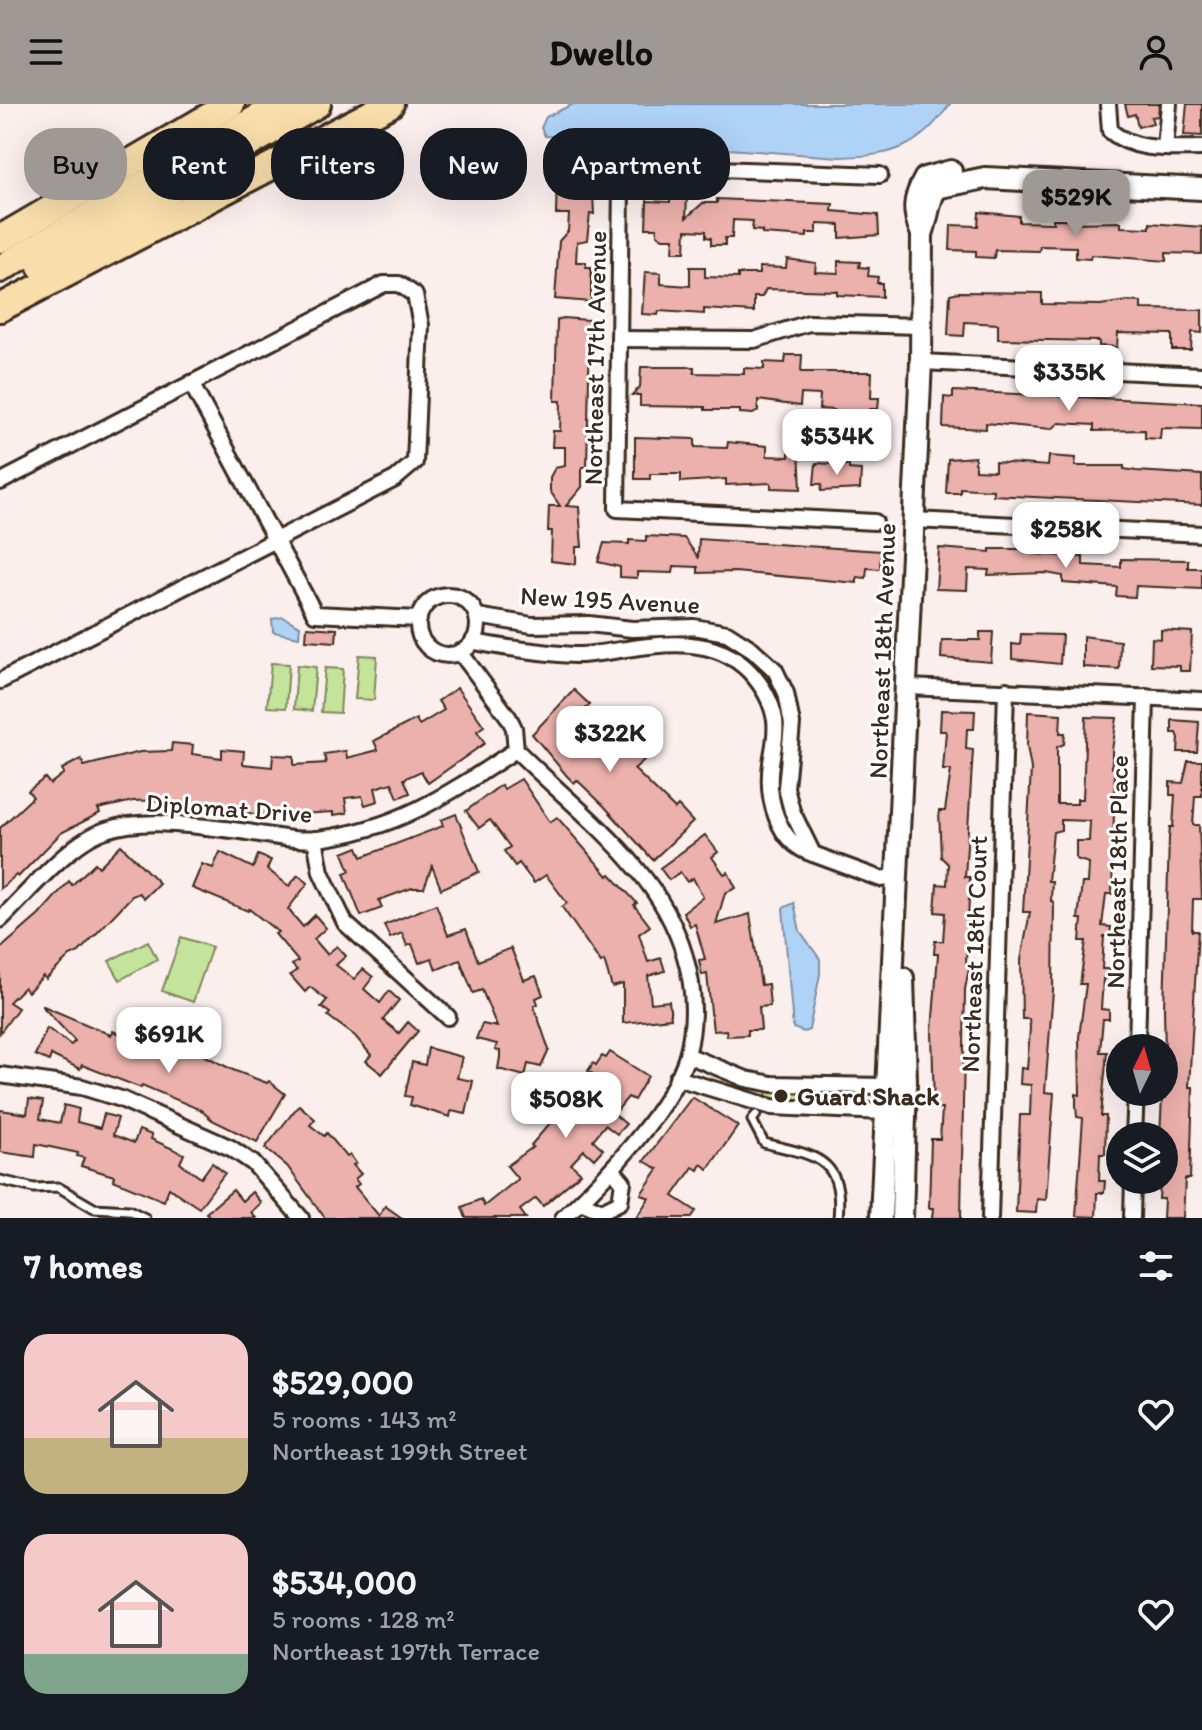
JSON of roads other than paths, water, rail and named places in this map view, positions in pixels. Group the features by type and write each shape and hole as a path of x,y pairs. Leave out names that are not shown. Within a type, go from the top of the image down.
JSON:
{"highway":[{"path":"0,221 198,104"},
{"path":"0,239 231,104"},
{"path":"0,269 282,104"},
{"path":"0,290 317,104"},
{"path":"0,308 390,104"}],"street":[{"path":"1108,104 1110,131 1124,143 1202,148"},
{"path":"1165,148 1169,104"},
{"name":"Northeast 17th Avenue","path":"875,522 617,509 621,183 637,166 880,175"},
{"name":"Northeast 18th Avenue","path":"881,1218 885,1086 908,687 921,362 922,234 929,217 930,198 936,188 985,178 1202,189"},
{"path":"0,482 384,284 399,284 415,295 421,325 415,462 395,479 0,681"},
{"path":"619,339 754,340 809,323 920,326"},
{"path":"921,362 1202,375"},
{"path":"191,383 315,614 419,619"},
{"path":"913,520 1202,534"},
{"path":"446,595 465,600 477,616 478,626 473,641 460,652 444,654 427,646 422,638 419,619 428,603 446,595"},
{"name":"New 195 Avenue","path":"477,616 532,625 711,629 727,633 775,670 786,693 792,724 786,788 792,811 813,854"},
{"path":"563,653 568,624"},
{"name":"New 195 Avenue","path":"473,641 485,646 578,655 691,644 720,649 748,670 765,690 775,719 770,795 776,817 798,849 881,879 898,876"},
{"path":"460,652 509,718 514,728 516,750 635,866 670,918 692,982 687,1055 677,1078 612,1169 563,1218"},
{"path":"908,687 1202,700"},
{"name":"Northeast 18th Court","path":"990,1218 1006,690"},
{"name":"Northeast 18th Place","path":"1137,1034 1146,697"},
{"name":"Diplomat Drive","path":"0,920 78,846 103,831 121,826 170,824 315,839 388,825 431,806 516,750"},
{"name":"Northeast 18th Avenue","path":"902,830 905,1100 902,1218"},
{"path":"315,839 321,872 345,923 448,1017"},
{"path":"677,1078 754,1108 884,1112 905,1100 885,1086 756,1081 687,1055"},
{"path":"0,1075 82,1087 108,1095 231,1148 253,1163 301,1218"},
{"path":"754,1108 756,1081"},
{"path":"581,1202 602,1211 620,1202 623,1182 612,1169"},
{"path":"1132,1218 1133,1194"}],"lane":[{"path":"754,1108 752,1120 764,1143 816,1156 831,1170 841,1190 838,1218"},
{"path":"0,1180 34,1188 58,1187 94,1208 129,1210 145,1218"}],"water":[{"path":"573,104 950,104 927,131 903,147 875,155 839,157 730,149 730,128 543,128 543,132 541,128 546,117"},
{"path":"283,617 300,626 299,637 273,632 272,619"},
{"path":"794,903 800,931 820,959 809,1030 804,1032 793,1028 783,908"}],"place":[{"name":"Guard Shack","path":"781,1096"}]}
